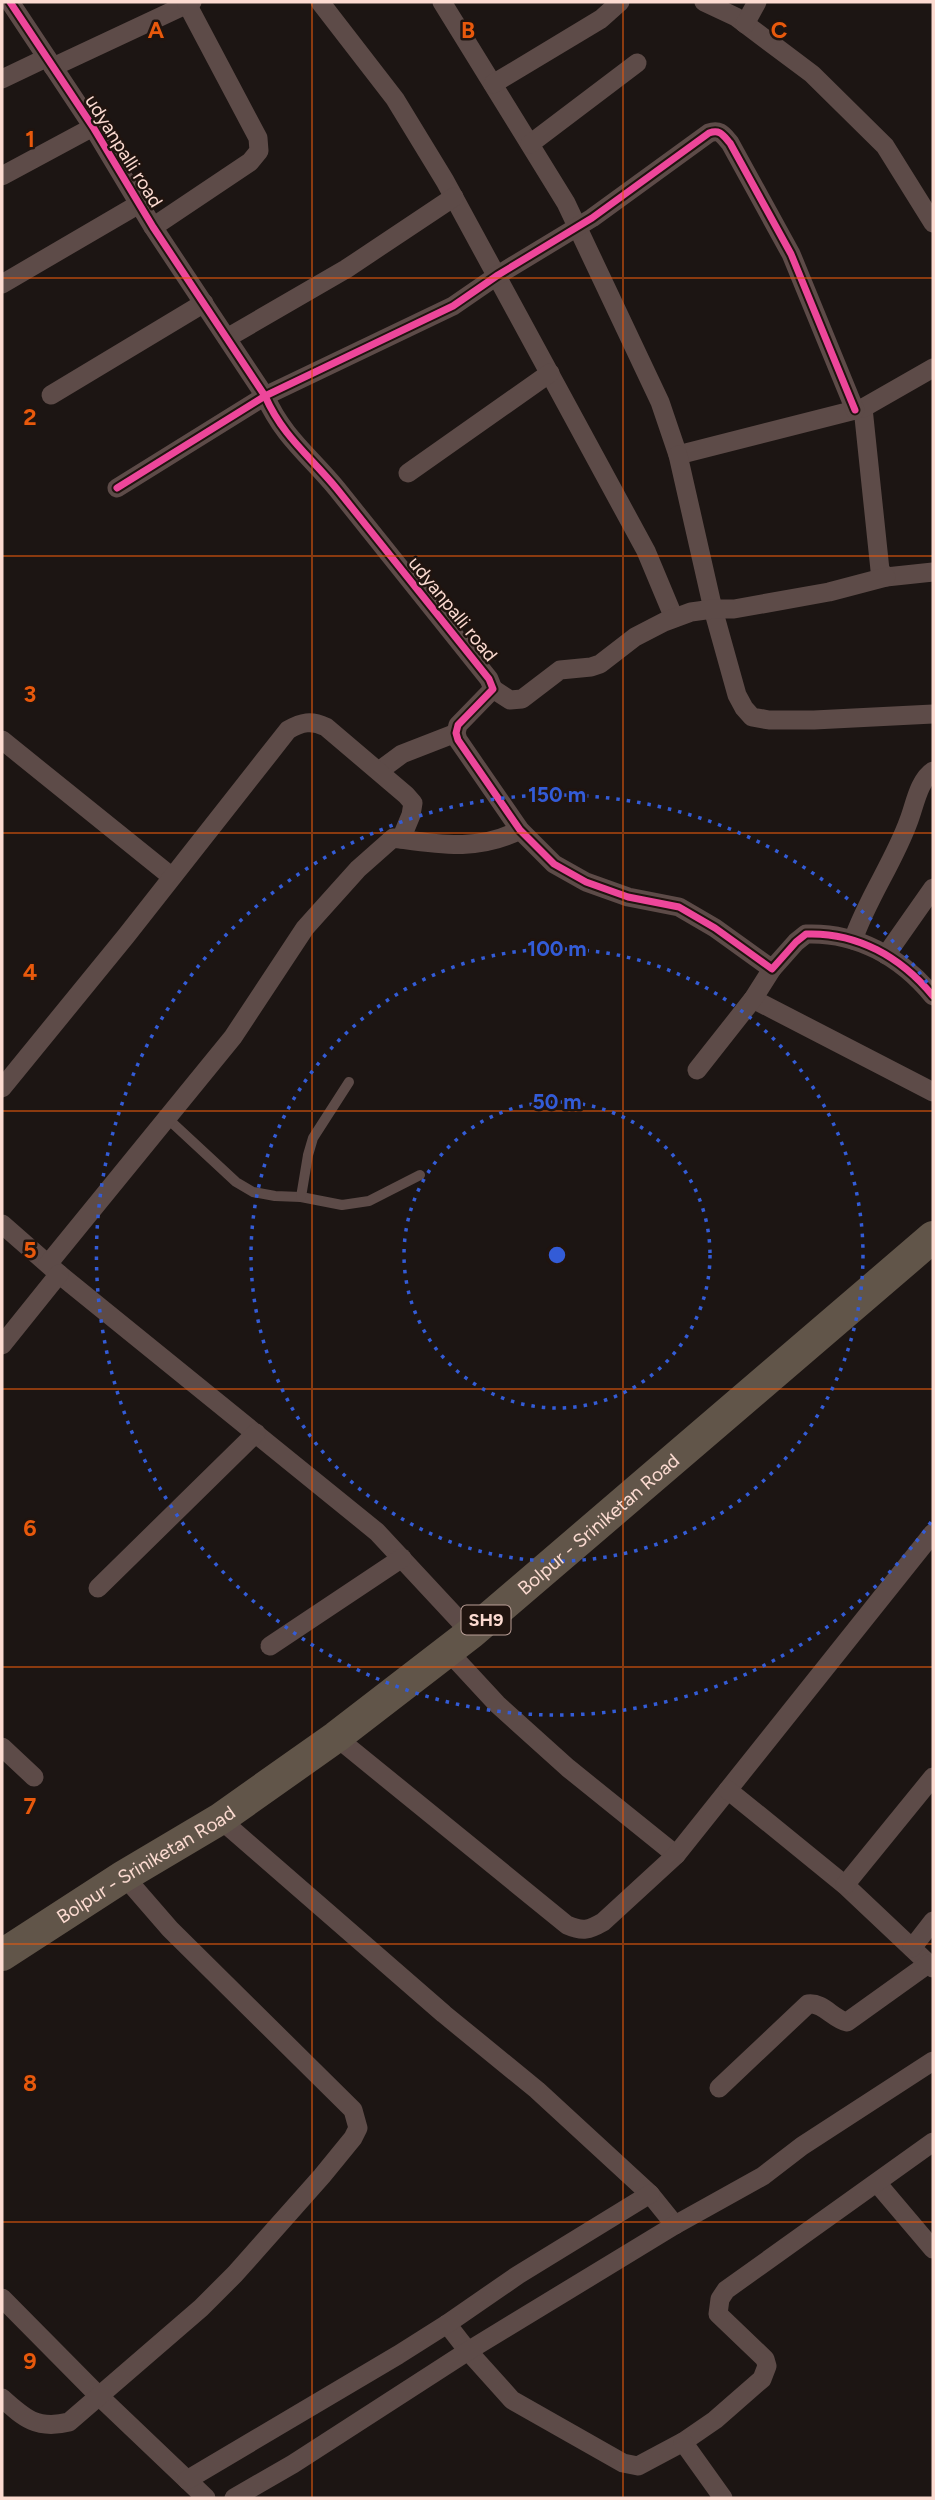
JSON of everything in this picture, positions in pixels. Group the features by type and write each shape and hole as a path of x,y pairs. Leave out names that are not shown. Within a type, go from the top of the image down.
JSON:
{"main road":[{"name":"Bolpur - Sriniketan Road","path":"2,1955 124,1876 220,1819 336,1737 459,1642 933,1237"}],"street":[{"name":"udyanpalli road","path":"10,2 93,127 153,227 265,396 275,419 370,530 489,679 493,689 458,725 456,733"},
{"path":"2,79 50,62 188,2 258,138 259,151 250,162 153,227"},
{"path":"320,2 395,99 454,197 646,551 674,618"},
{"path":"442,2 566,203 660,402 678,455 713,609 737,695 744,708 752,717 769,720 933,714"},
{"path":"493,85 601,19 620,2"},
{"path":"704,2 745,24 812,74 885,146 933,223"},
{"path":"745,24 757,2"},
{"path":"530,144 637,63"},
{"path":"2,176 93,127"},
{"path":"117,488 265,396 453,306 576,227 709,132 720,132 730,143 791,254 859,409 880,570 887,577"},
{"path":"227,338 346,270 454,197"},
{"path":"2,284 139,204"},
{"path":"51,395 204,303"},
{"path":"678,455 859,409 933,368"},
{"path":"408,473 550,373"},
{"path":"493,689 510,700 522,699 560,670 600,664 635,637 691,612 734,610 829,592 887,577 933,572"},
{"path":"4,1081 172,877 288,730 313,721 326,727 413,803 401,839"},
{"path":"379,771 402,754 456,733 458,740 520,830 554,864 586,882 628,897 679,907 715,928 772,970"},
{"path":"2,740 172,877"},
{"path":"853,940 862,914 901,842 922,783 933,771"},
{"path":"2,1345 54,1269 166,1117 233,1037 304,928 375,853 393,838 461,846 501,839 520,830"},
{"path":"886,955 933,888"},
{"path":"697,1070 753,999 772,970 806,934 853,940 886,955 906,967 933,996"},
{"path":"753,999 933,1092"},
{"path":"2,1224 377,1532 402,1559 459,1642 497,1704 558,1759 676,1855"},
{"path":"98,1588 256,1433"},
{"path":"336,1737 568,1925 580,1931 590,1930 603,1922 676,1855 933,1533"},
{"path":"270,1646 402,1559"},
{"path":"2,1747 34,1777"},
{"path":"845,1885 933,1777"},
{"path":"719,2088 808,2004 815,2003 839,2020 847,2022 931,1966 845,1885 728,1790"},
{"path":"220,1819 443,2014 537,2090 663,2209"},
{"path":"2,2398 33,2423 54,2426 69,2421 201,2308 235,2274 322,2176 358,2128 353,2110 170,1928 124,1876"},
{"path":"912,1948 933,1921"},
{"path":"234,2498 293,2464 458,2338 518,2275 663,2209 763,2175 802,2146 933,2061"},
{"path":"458,2338 512,2400 624,2463 638,2466 683,2442 715,2420 762,2379 765,2359 718,2314 720,2299 726,2290 933,2142"},
{"path":"877,2183 933,2249"},
{"path":"2,2298 99,2396 196,2488 458,2338 663,2209"},
{"path":"683,2442 723,2498"}],"lane":[{"path":"301,1197 313,1138 349,1082"},
{"path":"166,1117 236,1182 253,1192 342,1205 369,1201 420,1175"}],"cycle path":[{"path":"10,2 93,127 153,227 280,423 337,489 489,679 493,689 458,725 456,733 458,740 520,830 554,864 586,882 628,897 679,907 715,928 772,969 806,934 843,937 860,942 892,959 933,996"},
{"path":"117,488 265,396 453,306 498,275 592,218 713,132 721,134 730,143 791,254 855,410"}]}
